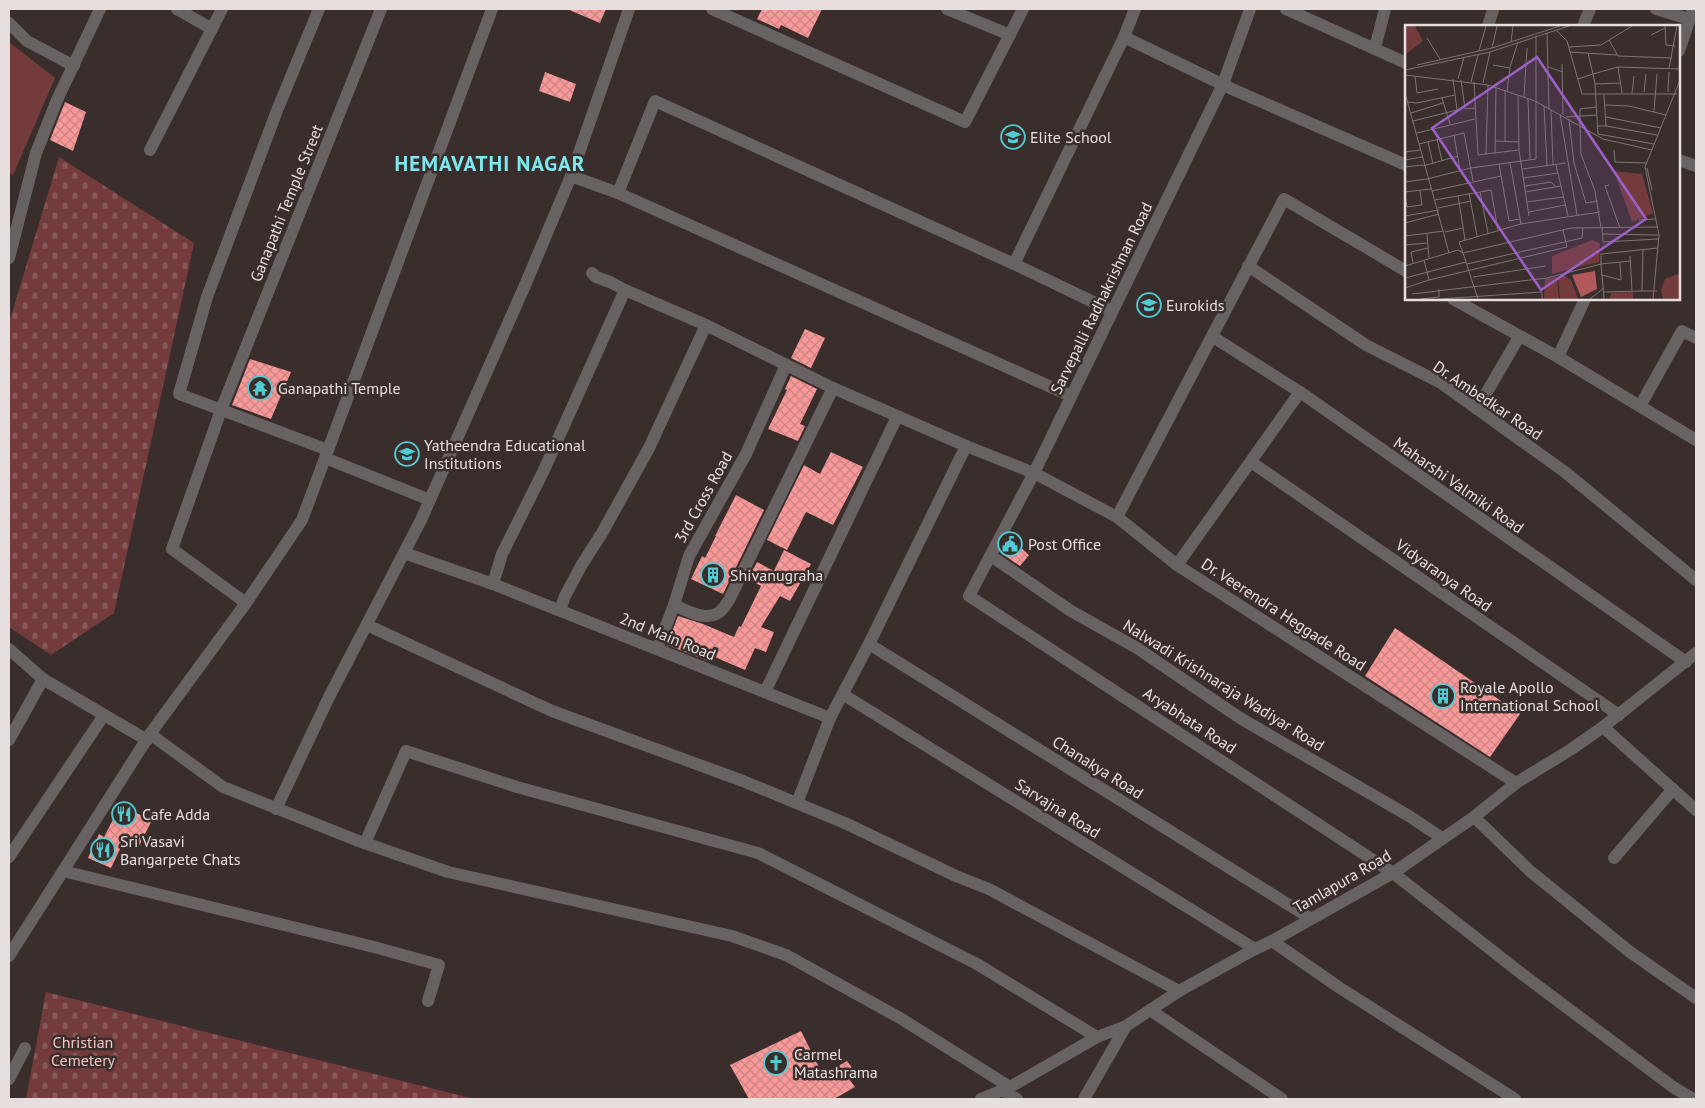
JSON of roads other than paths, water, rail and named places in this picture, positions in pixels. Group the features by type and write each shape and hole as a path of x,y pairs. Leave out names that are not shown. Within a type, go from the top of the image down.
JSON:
{"street":[{"path":"9,258 36,153 57,100 100,9"},
{"path":"177,9 212,29"},
{"path":"150,150 222,9"},
{"path":"319,9 278,108 208,297 179,394 326,454 430,500"},
{"name":"Ganapathi Temple Street","path":"246,602 172,549 221,410 381,9"},
{"path":"9,956 148,737 246,602 302,520 492,9"},
{"path":"276,809 329,698 430,500 526,283 571,176 629,9"},
{"path":"712,9 965,122 1023,9"},
{"path":"947,9 1010,35"},
{"path":"1014,264 1124,37 1135,9"},
{"name":"Sarvepalli Radhakrishnan Road","path":"969,596 1034,473 1223,84 1250,9"},
{"path":"1286,9 1405,63"},
{"path":"1374,48 1385,9"},
{"path":"1583,25 1590,9"},
{"path":"1656,9 1691,14 1680,48"},
{"path":"1488,25 1493,10"},
{"path":"9,23 27,41 74,66"},
{"path":"1124,37 1223,84 1405,165"},
{"path":"618,193 655,101 1014,264 1112,312"},
{"path":"1680,160 1696,166"},
{"path":"571,176 618,193 1071,396"},
{"path":"1117,517 1284,199 1405,270"},
{"name":"Dr. Ambedkar Road","path":"1248,266 1366,345 1440,383 1565,472 1696,580"},
{"name":"Dr. Veerendra Heggade Road","path":"592,273 596,277 706,325 833,388 897,417 1034,473 1117,517 1177,565 1516,783"},
{"path":"493,584 502,554 544,470 625,290"},
{"path":"1455,300 1558,357 1696,440"},
{"path":"1558,357 1585,300"},
{"path":"560,610 565,596 581,566 602,533 649,448 706,325"},
{"path":"1640,406 1682,331 1696,338"},
{"name":"Maharshi Valmiki Road","path":"1213,337 1300,392 1686,662"},
{"path":"1477,409 1519,337"},
{"name":"3rd Cross Road","path":"657,649 674,605 689,556 746,454 786,364"},
{"path":"674,605 702,616 718,613 729,600 833,388"},
{"path":"1177,565 1300,392"},
{"path":"764,692 897,417"},
{"path":"797,803 830,718 844,695 966,446"},
{"name":"Vidyaranya Road","path":"1250,462 1619,715"},
{"name":"2nd Main Road","path":"404,553 493,584 830,718"},
{"name":"Nalwadi Krishnaraja Wadiyar Road","path":"991,556 1071,611 1137,648 1240,718 1409,816 1442,838"},
{"name":"Aryabhata Road","path":"969,596 1393,873 1522,974 1673,1087 1693,1099"},
{"path":"367,625 552,711 743,781 847,824 956,876 989,889 1179,991"},
{"name":"Chanakya Road","path":"869,644 1310,918"},
{"path":"9,649 43,679 104,715 148,737 223,787 365,843 448,872 732,936 786,955 900,1018 1006,1089 1017,1099"},
{"name":"Tamlapura Road","path":"981,1099 1006,1089 1097,1037 1126,1026 1179,991 1393,873 1474,817 1516,783 1603,727 1696,653"},
{"path":"9,740 43,679"},
{"name":"Sarvajna Road","path":"844,695 1255,948"},
{"path":"9,857 104,715"},
{"path":"1603,727 1696,810"},
{"path":"365,843 406,751 517,787 758,853 977,964 1097,1037"},
{"path":"1614,858 1673,789"},
{"path":"1474,817 1530,871 1630,952 1696,998"},
{"path":"63,871 374,947 439,965 428,1001"},
{"path":"1272,941 1340,988 1515,1099"},
{"path":"1150,1010 1282,1099"},
{"path":"1084,1099 1126,1026"},
{"path":"9,1078 25,1048"}],"place":[{"name":"Elite School","path":"1013,137"},
{"name":"Eurokids","path":"1149,305"},
{"name":"Ganapathi Temple","path":"260,388"},
{"name":"Yatheendra Educational Institutions","path":"407,454"},
{"name":"Post Office","path":"1010,544"},
{"name":"Shivanugraha","path":"713,575"},
{"name":"Royale Apollo International School","path":"1443,696"},
{"name":"Cafe Adda","path":"124,814"},
{"name":"Sri Vasavi Bangarpete Chats","path":"103,850"},
{"name":"Carmel Matashrama","path":"776,1063"}],"district":[{"name":"HEMAVATHI NAGAR","path":"490,163"}],"park label":[{"name":"Christian Cemetery","path":"83,1051"}]}
